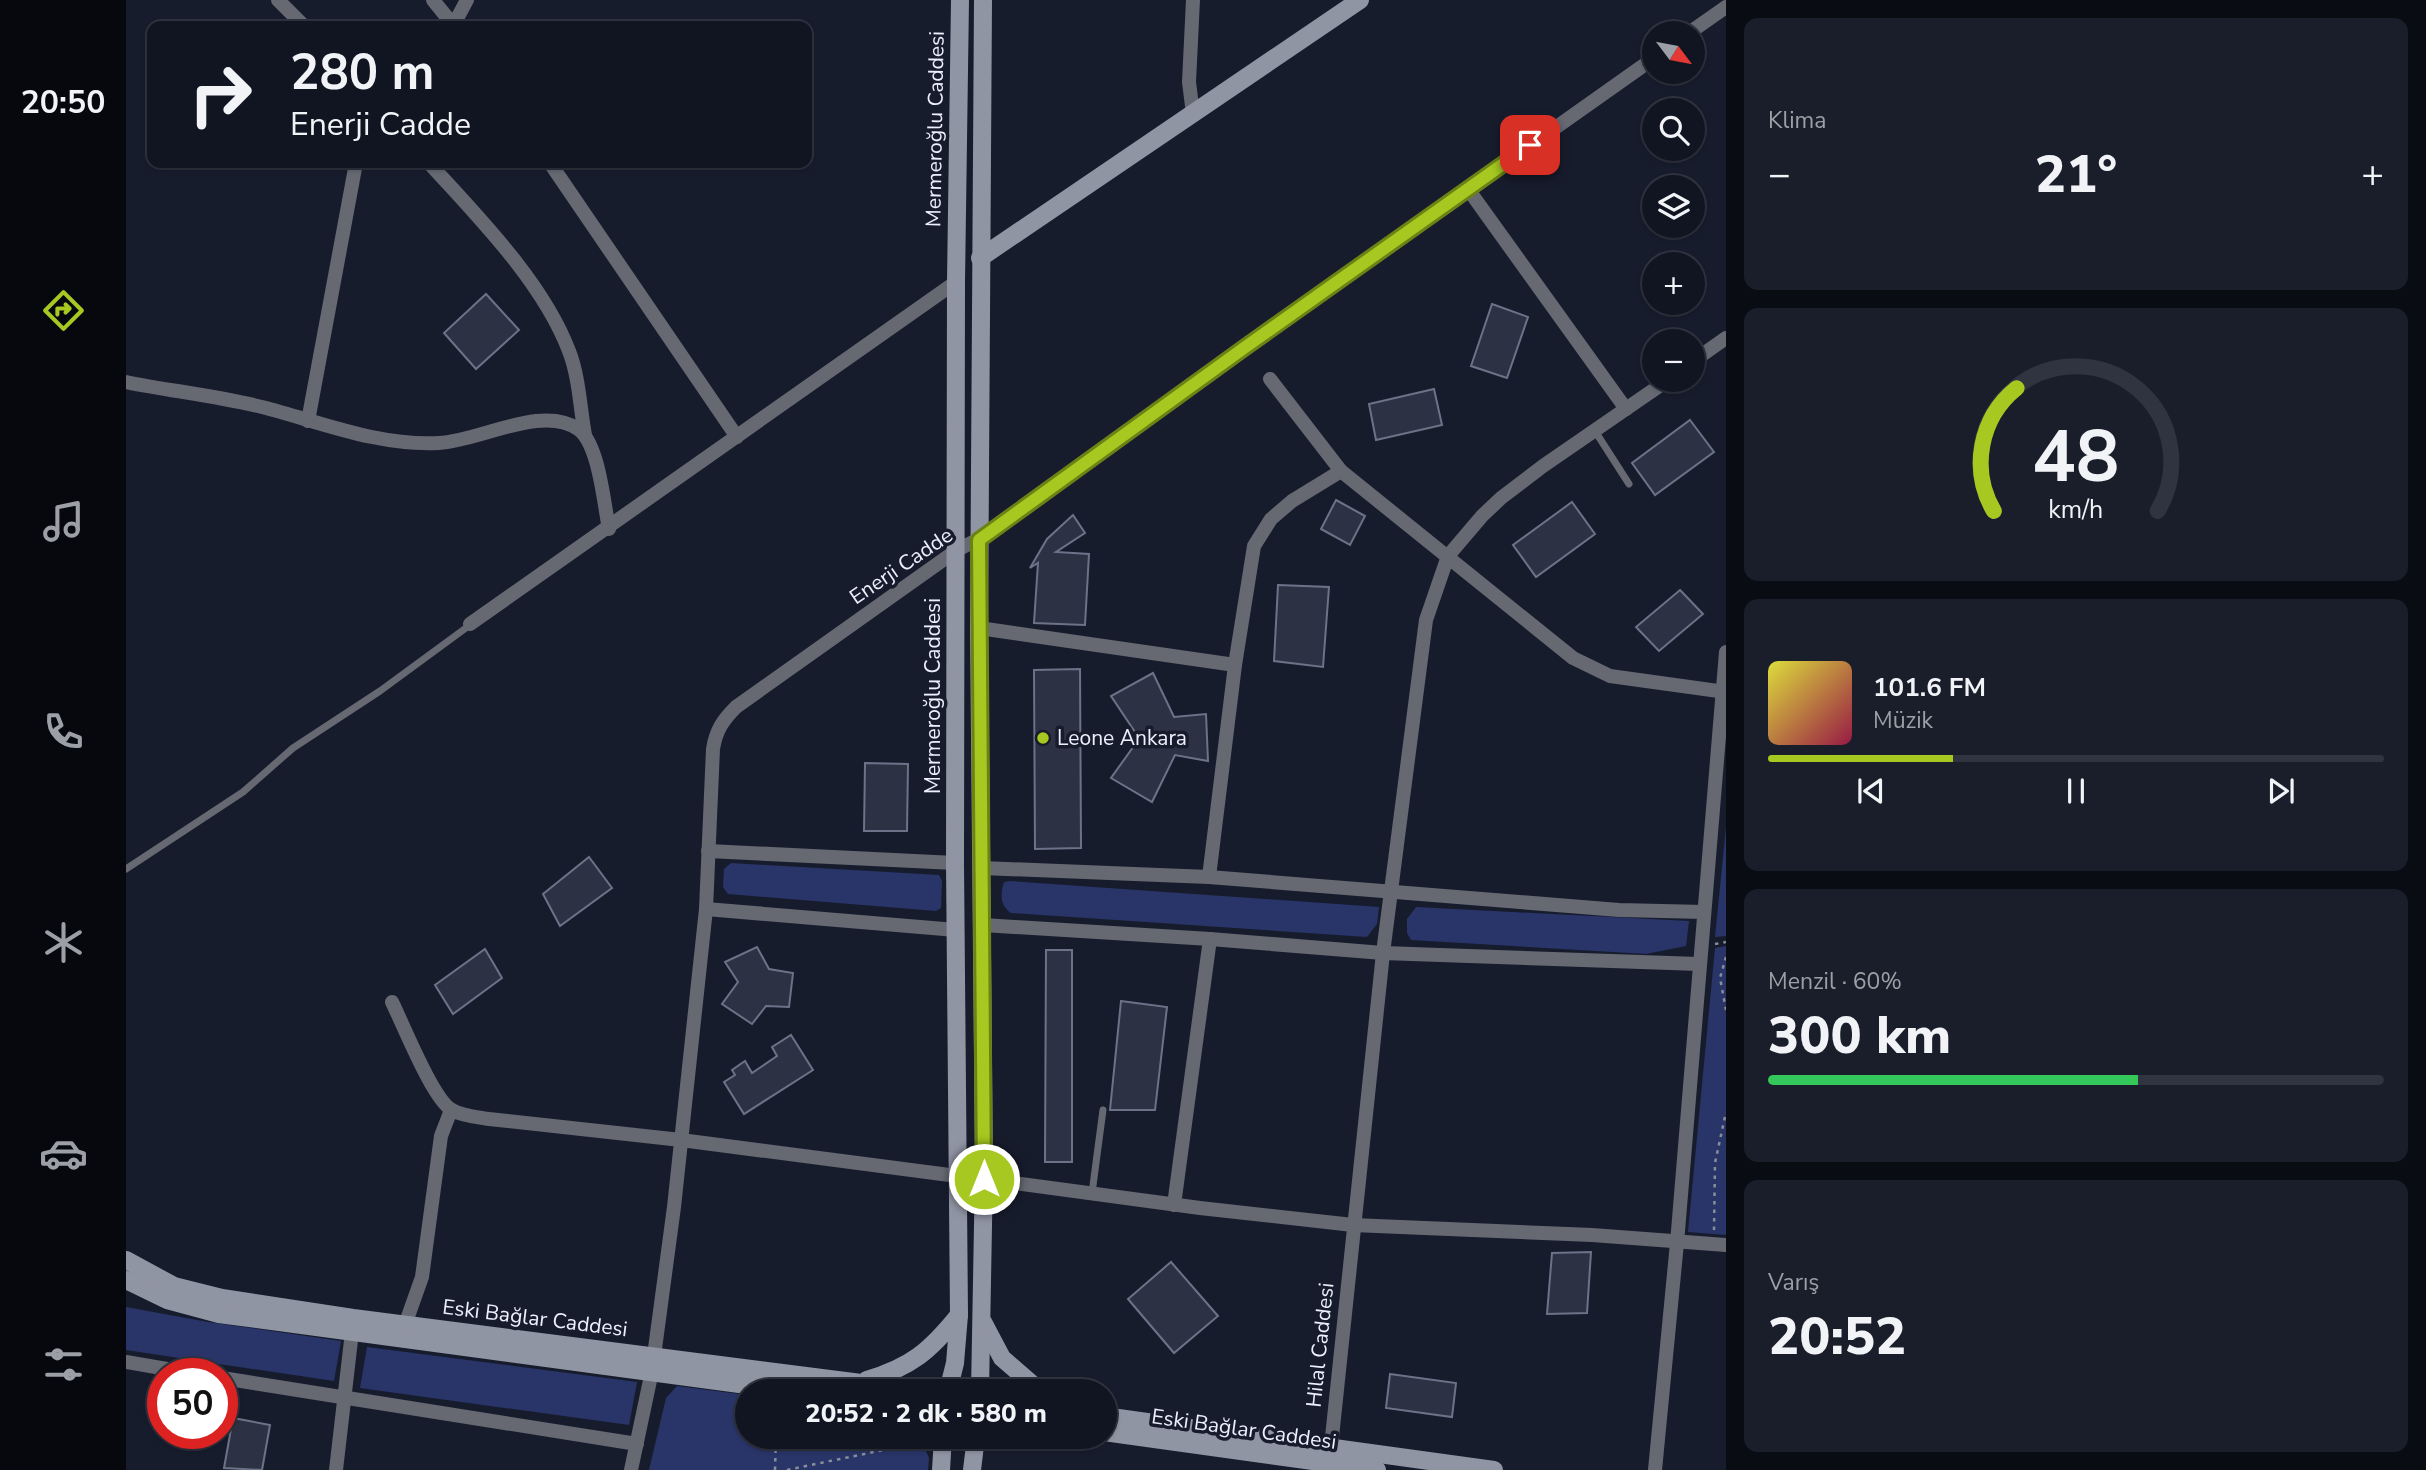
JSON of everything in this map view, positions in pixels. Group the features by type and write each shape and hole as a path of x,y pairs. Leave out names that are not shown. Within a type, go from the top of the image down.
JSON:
{"main road":[{"name":"Mermeroğlu Caddesi","path":"950,1379 955,1363 959,1315 955,863 956,282 960,0"},
{"path":"980,1379 984,1179 979,628 983,0"},
{"path":"980,258 1360,0"},
{"name":"Eski Bağlar Caddesi","path":"126,1260 188,1291 352,1326 405,1325 653,1364 735,1380"},
{"name":"Eski Bağlar Caddesi","path":"126,1280 193,1309 653,1364 825,1379"},
{"path":"870,1379 915,1361 937,1342 959,1315"},
{"path":"981,1318 1002,1358 1026,1379"},
{"path":"1117,1419 1329,1461 1494,1470"},
{"name":"Eski Bağlar Caddesi","path":"1117,1434 1329,1461 1377,1470"},
{"path":"941,1470 942,1449"},
{"path":"972,1470 975,1449"}],"street":[{"path":"278,0 299,21"},
{"path":"433,0 449,21"},
{"path":"456,21 467,0"},
{"path":"1193,0 1189,82 1193,114"},
{"path":"1705,22 1726,7"},
{"name":"Enerji Cadde","path":"708,851 715,734 722,721 736,707 957,550 979,540 1642,66"},
{"path":"308,421 355,168"},
{"path":"433,168 547,303 570,353 585,435 594,455 609,529"},
{"path":"553,168 737,437"},
{"path":"1468,189 1626,410"},
{"path":"470,624 609,529 956,282"},
{"path":"1705,353 1726,338"},
{"path":"1270,379 1341,471 1573,657 1610,676 1724,692"},
{"path":"126,382 237,401 332,429 391,441 425,443 459,440 546,419 567,423 585,435"},
{"path":"1448,556 1501,498 1651,392"},
{"path":"1209,877 1248,573 1260,533 1270,519 1292,501 1341,471"},
{"name":"Hilal Caddesi","path":"1329,1461 1390,892 1426,620 1448,556"},
{"path":"979,628 1235,665"},
{"path":"1655,1470 1677,1243 1726,652"},
{"path":"631,1470 653,1364 681,1140 706,909 708,851 955,863"},
{"path":"982,868 1209,877 1619,910 1704,912"},
{"path":"706,909 956,930"},
{"path":"983,925 1383,953 1699,964"},
{"path":"1174,1205 1210,939"},
{"path":"392,1002 431,1083 450,1110 489,1119 681,1140 957,1176"},
{"path":"405,1325 425,1265 441,1136 450,1110"},
{"path":"984,1179 1174,1205 1353,1225 1591,1235 1720,1245"},
{"path":"336,1470 352,1326"},
{"path":"126,1362 147,1366"},
{"path":"238,1381 637,1444"}],"lane":[{"path":"1595,431 1629,484"},
{"path":"126,869 243,792 293,748 380,691 470,624"},
{"path":"1093,1193 1103,1110"}],"path":[{"path":"1726,957 1720,978 1726,1010"},
{"path":"1720,1245 1715,1163 1726,1112"},
{"path":"775,1470 776,1449"},
{"path":"788,1470 888,1449"}],"shaded area":[{"path":"1726,827 1726,936 1715,937"},
{"path":"731,863 939,875 942,881 941,908 936,911 728,894 723,887 724,869"},
{"path":"1004,882 1379,907 1377,924 1367,937 1011,913 1003,903 1002,895"},
{"path":"1416,907 1689,921 1686,946 1646,954 1411,940 1407,933 1407,919"},
{"path":"1726,946 1726,1235 1688,1232 1715,948"},
{"path":"126,1307 341,1341 334,1381 238,1367 238,1358 180,1358 126,1350"},
{"path":"367,1347 637,1382 629,1425 360,1388"},
{"path":"677,1386 735,1393 735,1449 925,1449 929,1458 928,1470 649,1470 666,1398"}],"building":[{"path":"486,294 519,330 476,369 444,333"},
{"path":"1492,304 1528,317 1507,378 1471,366"},
{"path":"1434,389 1442,425 1376,440 1369,404"},
{"path":"1690,420 1714,452 1655,495 1632,463"},
{"path":"1336,500 1365,516 1350,545 1321,529"},
{"path":"1572,502 1595,534 1536,577 1513,545"},
{"path":"1073,515 1085,533 1056,552 1089,554 1085,625 1034,623 1038,563 1030,568 1047,539"},
{"path":"1278,585 1329,587 1323,667 1274,661"},
{"path":"1680,590 1703,614 1659,651 1636,627"},
{"path":"1080,669 1081,848 1035,849 1034,670"},
{"path":"1153,673 1174,717 1206,714 1208,761 1175,755 1152,802 1111,778 1136,743 1135,732 1111,696"},
{"path":"865,763 908,764 907,831 864,831"},
{"path":"589,857 612,888 560,926 543,894"},
{"path":"757,947 769,969 793,973 789,1007 766,1006 752,1024 722,1004 738,982 725,962"},
{"path":"485,949 502,978 453,1014 435,985"},
{"path":"1046,950 1072,950 1072,1162 1045,1162"},
{"path":"1121,1001 1167,1007 1155,1110 1110,1110"},
{"path":"791,1035 813,1070 744,1114 724,1082 735,1075 732,1070 745,1061 752,1073 777,1056 772,1047"},
{"path":"1591,1252 1587,1313 1547,1314 1552,1253"},
{"path":"1171,1262 1218,1316 1174,1353 1128,1299"},
{"path":"1390,1374 1456,1383 1452,1417 1386,1408"},
{"path":"238,1419 270,1425 262,1470 224,1468 227,1449 238,1449"}],"place":[{"name":"Leone Ankara","path":"1043,738"}],"route":[{"path":"984,1179 979,540 1530,145"}]}
